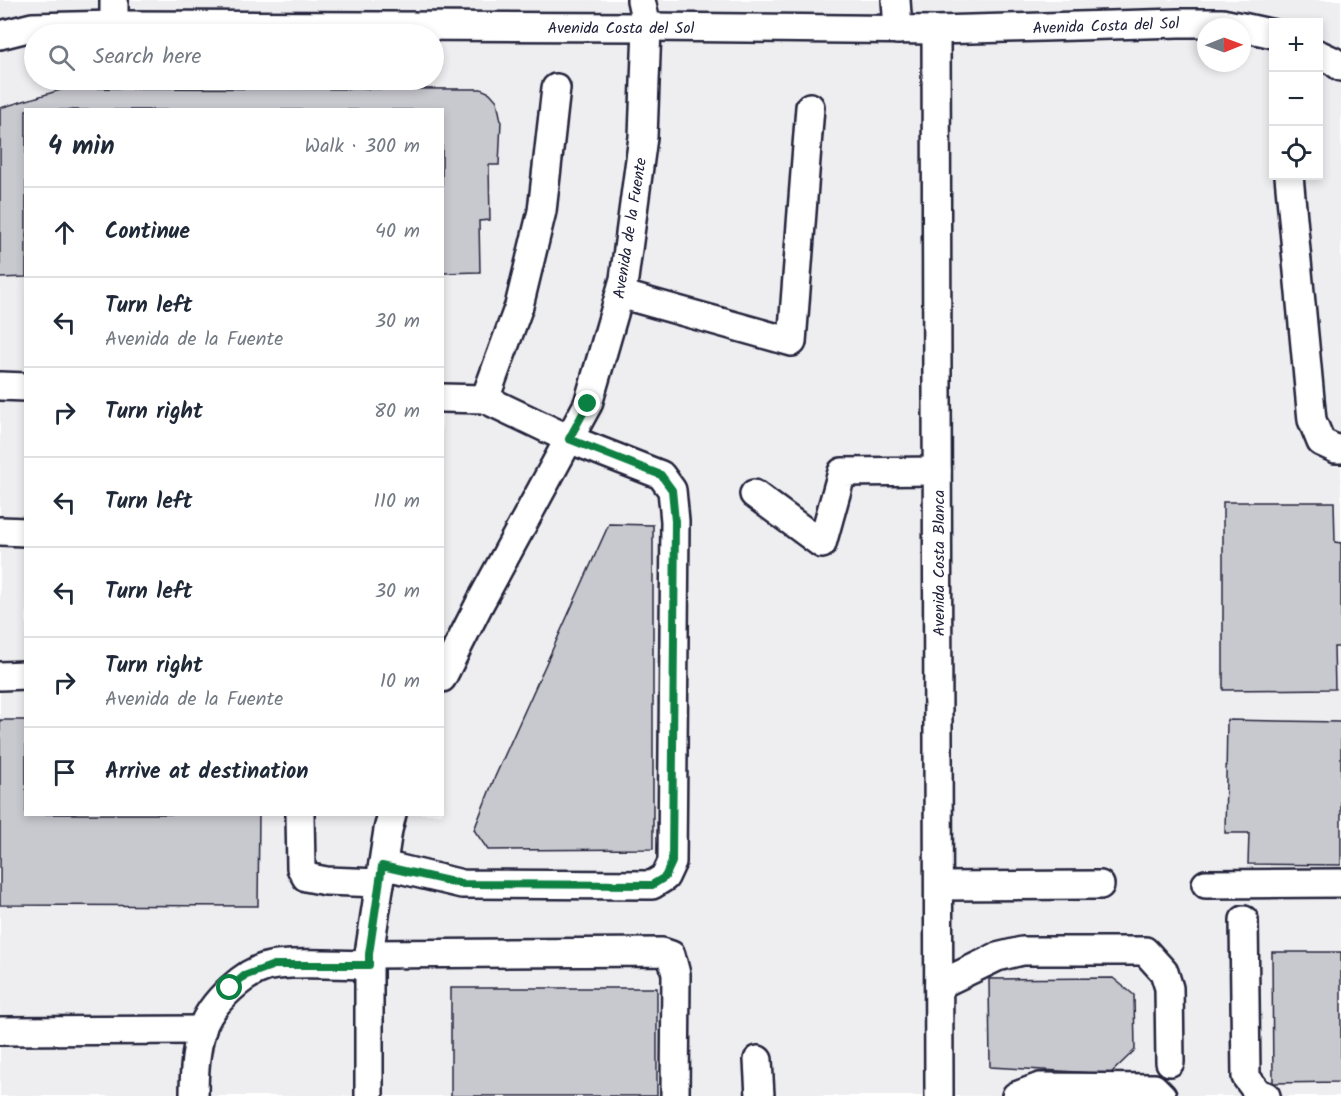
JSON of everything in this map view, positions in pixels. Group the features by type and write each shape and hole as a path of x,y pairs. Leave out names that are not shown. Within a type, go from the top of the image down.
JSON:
{"street":[{"name":"Avenida de la Fuente","path":"444,674 588,404 624,279 644,137 647,27 641,0"},
{"name":"Avenida de la Fuente","path":"647,27 657,0"},
{"path":"896,0 898,30"},
{"name":"Avenida Costa del Sol","path":"48,24 114,12 647,27 898,30 1197,20"},
{"name":"Avenida Costa del Sol","path":"1251,26 1269,32"},
{"name":"Avenida Costa del Sol","path":"0,35 24,29"},
{"name":"Avenida Costa Blanca","path":"936,30 939,1096"},
{"path":"1323,56 1341,68"},
{"path":"485,399 519,306 542,211 556,88"},
{"path":"620,294 792,342 810,107"},
{"path":"1289,180 1312,420 1321,442 1341,449"},
{"path":"0,386 24,387"},
{"path":"300,816 301,868 306,877 326,881 381,874 462,884 652,885 665,877 672,862 675,521 672,490 661,475 569,439 485,399 444,398"},
{"path":"754,494 822,544 842,472 937,471"},
{"path":"0,531 24,532"},
{"path":"0,676 24,675"},
{"path":"369,1096 369,960 392,816"},
{"path":"1206,884 1341,883"},
{"path":"939,886 1100,885"},
{"path":"1244,920 1245,1077 1258,1093 1266,1096"},
{"path":"939,985 997,957 1022,951 1145,951 1164,972 1169,988 1170,1062"},
{"path":"194,1096 195,1062 201,1030 230,988 244,976 274,965 369,960 662,952 671,955 676,974 675,1096"},
{"path":"0,1031 201,1030"},
{"path":"758,1060 760,1096"},
{"path":"1016,1096 1040,1087 1154,1088 1162,1096"}],"shaded area":[{"path":"0,0 1341,0 1341,1096 0,1096"}],"building":[{"path":"481,89 490,93 497,101 501,121 499,165 489,165 490,220 479,221 480,272 444,273 444,108 24,108 24,277 0,278 0,108 60,90"},
{"path":"1223,502 1334,502 1335,542 1341,543 1341,647 1334,647 1335,689 1223,690"},
{"path":"609,524 653,525 653,849 488,850 474,830 494,779"},
{"path":"0,720 24,720 24,816 259,816 258,906 0,905"},
{"path":"1227,720 1341,722 1341,865 1248,864 1249,833 1225,833"},
{"path":"1272,952 1341,952 1341,1082 1273,1083"},
{"path":"1113,978 1134,995 1135,1050 1110,1074 990,1067 989,979"},
{"path":"451,988 657,988 657,1096 451,1096"}],"route":[{"path":"230,988 244,976 274,965 369,965 382,866 462,884 652,885 665,877 672,862 675,521 672,490 661,475 569,439 588,404"}]}
